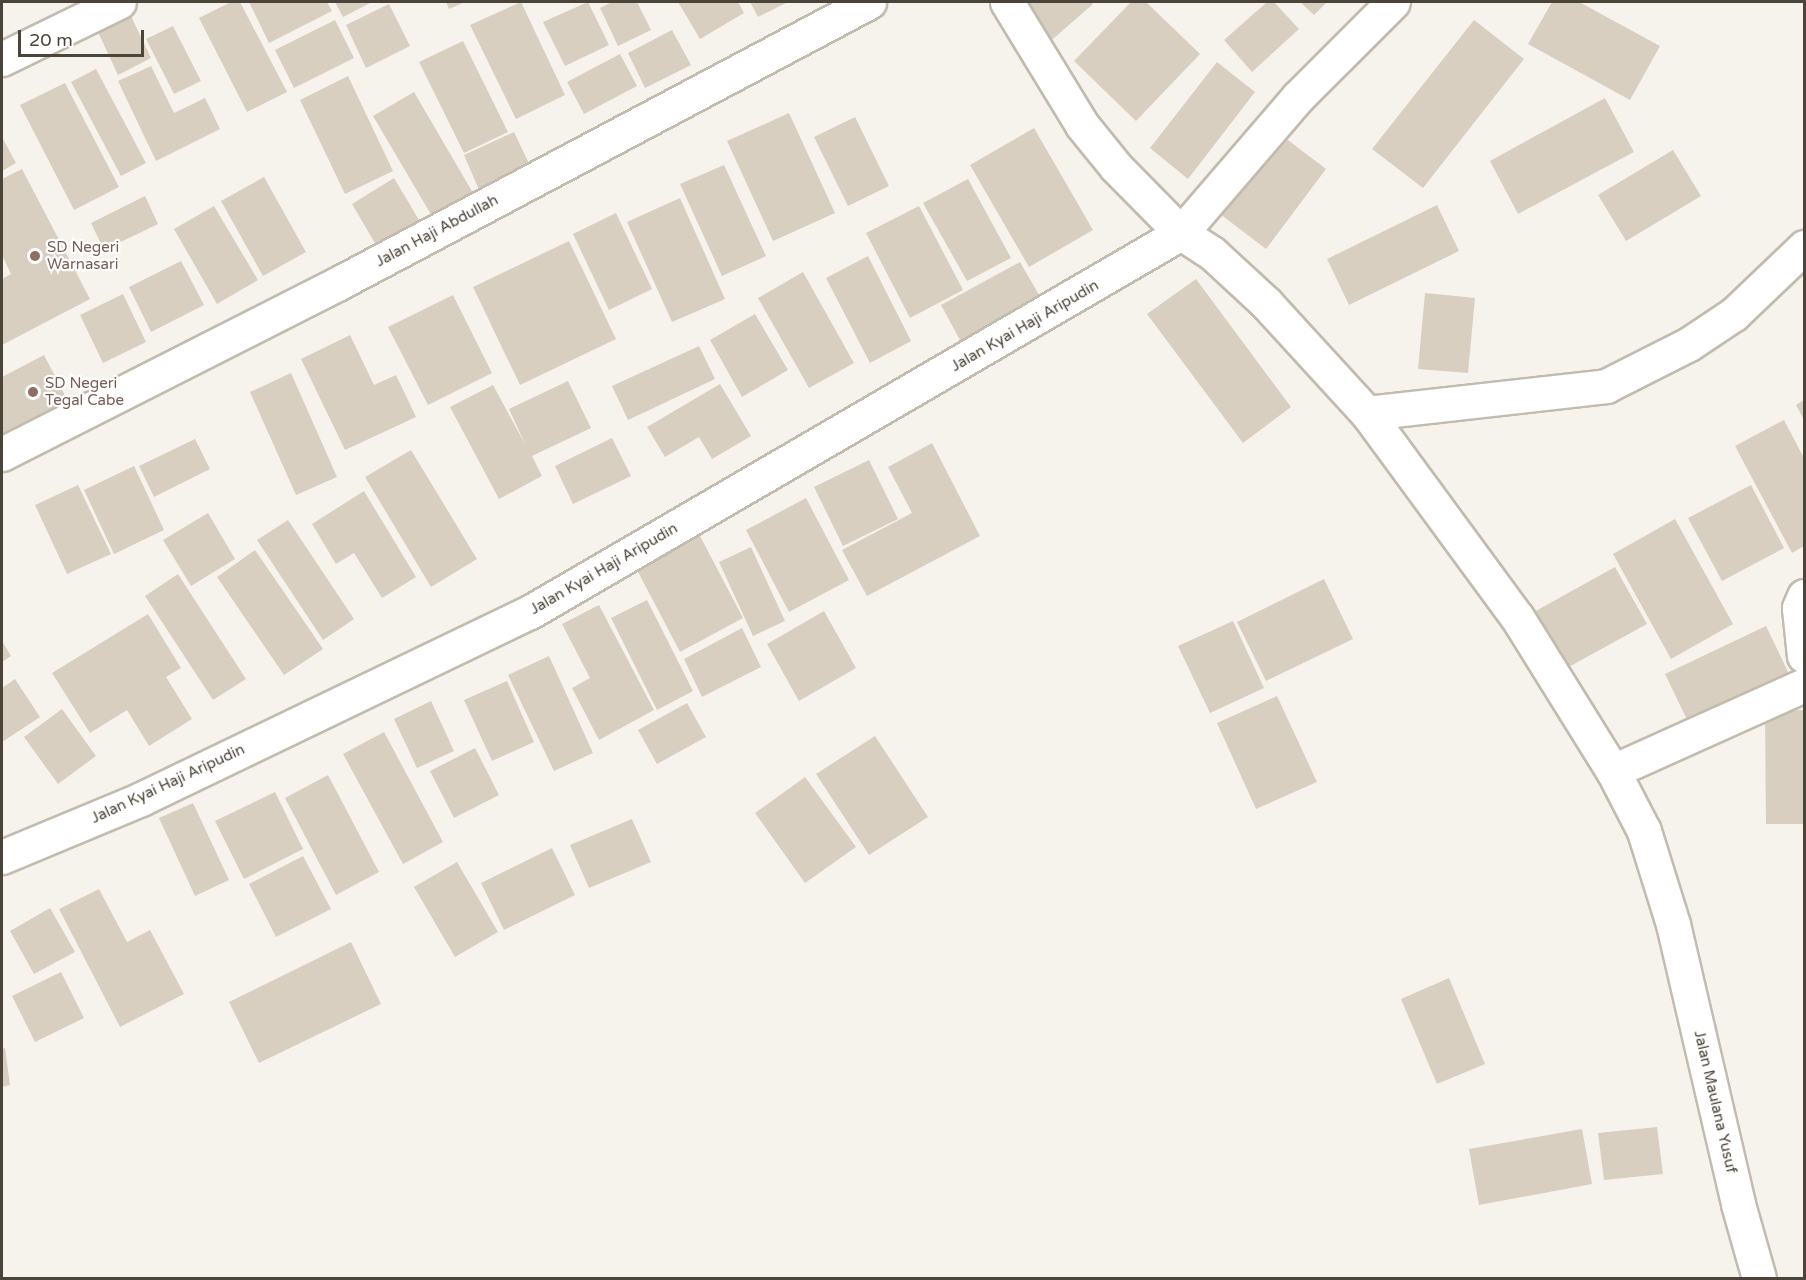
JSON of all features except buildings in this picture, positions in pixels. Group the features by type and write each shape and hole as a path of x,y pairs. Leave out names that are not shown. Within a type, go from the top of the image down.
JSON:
{"street":[{"path":"2,59 119,2"},
{"name":"Jalan Haji Abdullah","path":"2,454 339,283 869,2"},
{"name":"Jalan Maulana Yusuf","path":"1007,2 1082,125 1116,167 1181,233 1212,253 1267,304 1367,413 1517,617 1613,771 1644,831 1673,924 1738,1204 1759,1278"},
{"name":"Jalan Kyai Haji Aripudin","path":"2,857 141,799 530,612 1181,233 1298,97 1393,2"},
{"path":"1367,413 1606,386 1689,344 1734,314 1804,247"},
{"path":"1804,596 1799,608 1804,656"},
{"path":"1613,771 1804,685"}],"place":[{"name":"SD Negeri Warnasari","path":"35,256"},
{"name":"SD Negeri Tegal Cabe","path":"33,392"}]}
